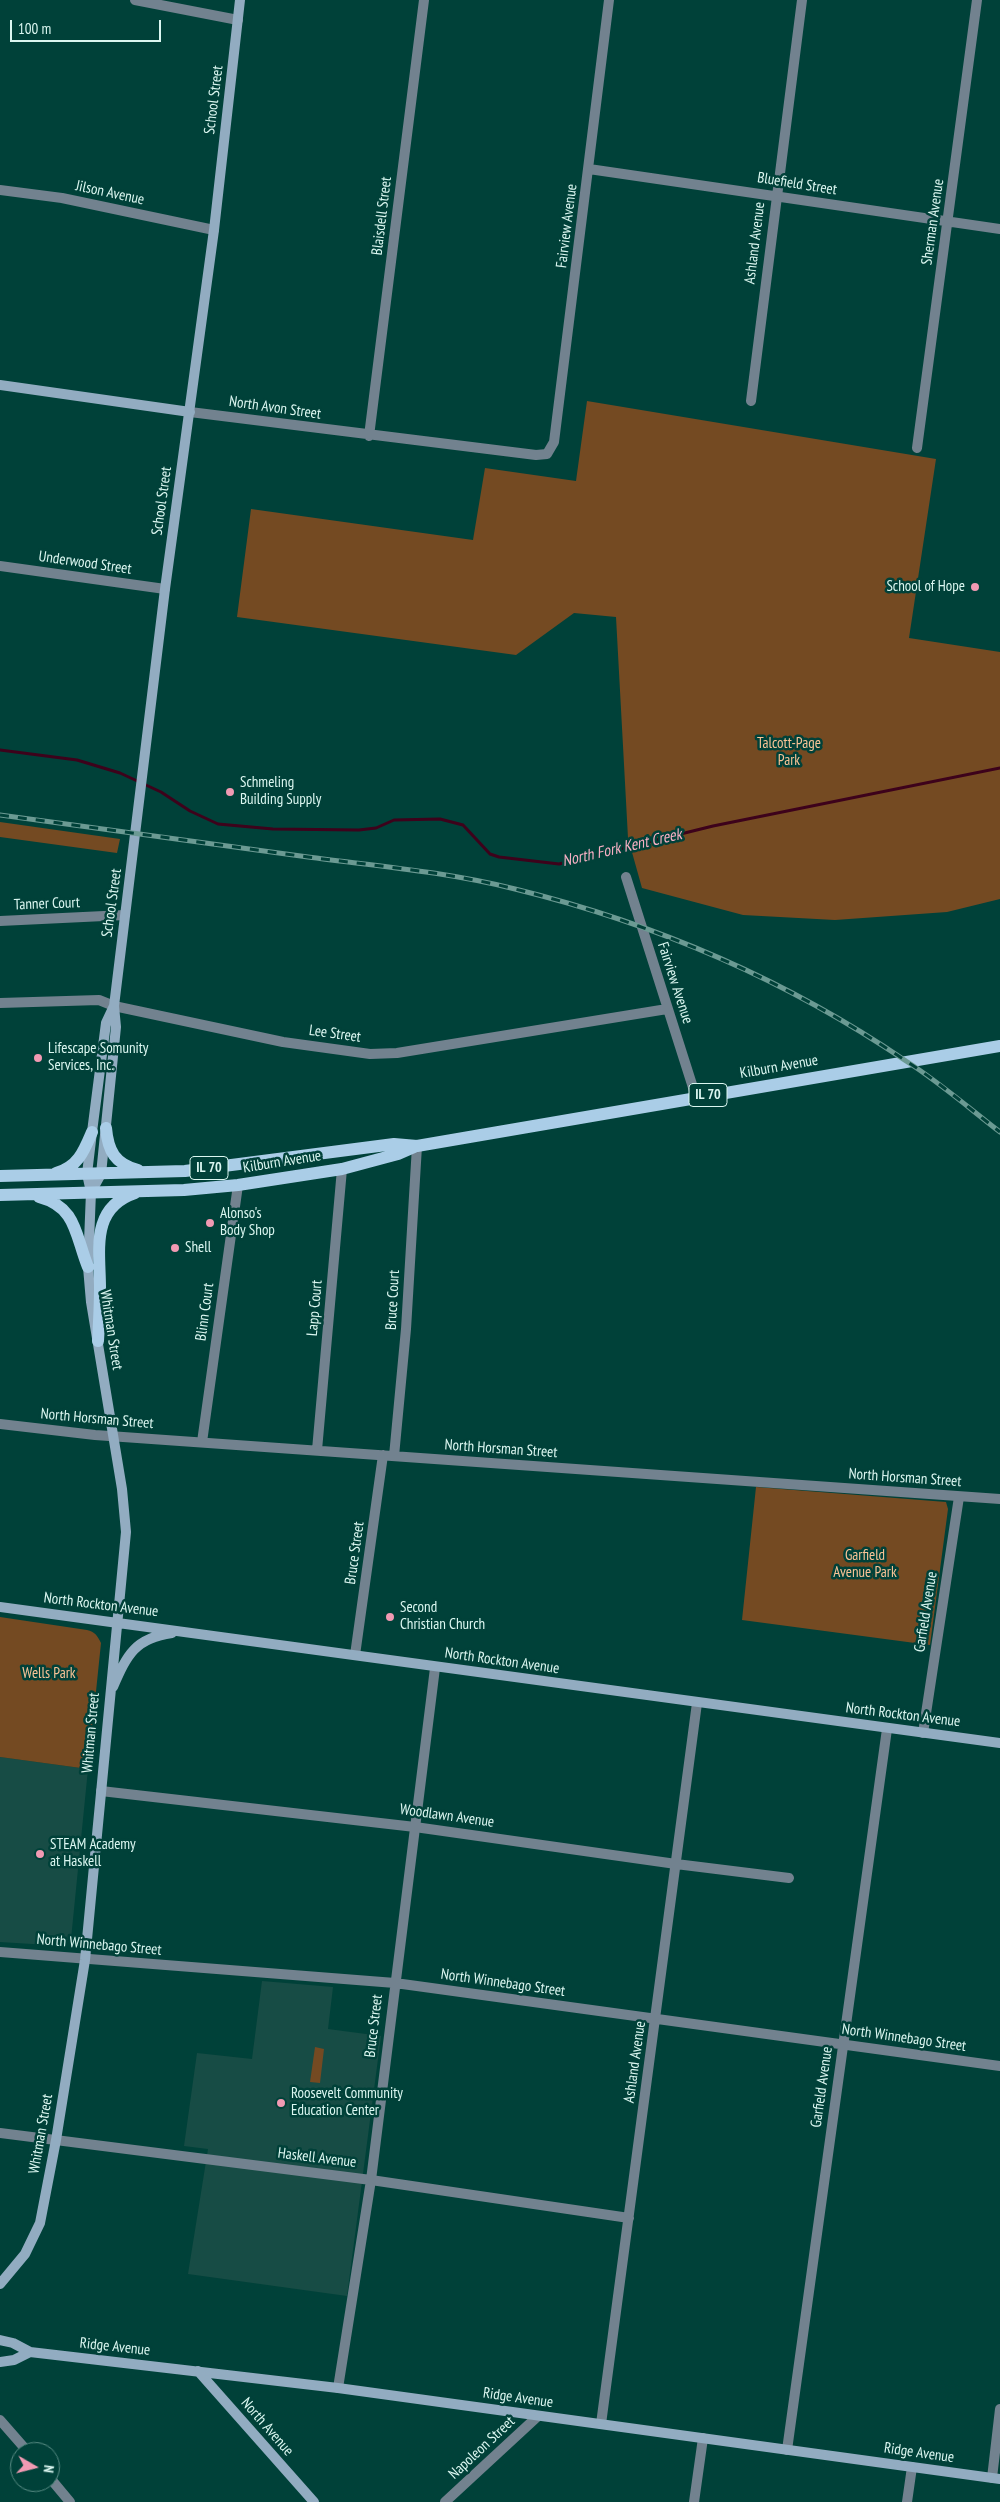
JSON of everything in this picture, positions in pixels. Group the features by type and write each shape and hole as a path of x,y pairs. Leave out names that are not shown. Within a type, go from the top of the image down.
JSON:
{"main road":[{"name":"School Street","path":"101,1174 116,1027 114,1006 146,762 165,589 214,230 240,0"},
{"name":"North Avon Street","path":"0,385 190,412"},
{"name":"School Street","path":"91,1192 87,1174 92,1132 106,1023 114,1006"},
{"name":"Kilburn Avenue","path":"0,1195 141,1191 238,1185 342,1168 398,1154 416,1146 1000,1046"},
{"path":"106,1128 109,1149 116,1160 131,1168 146,1172"},
{"path":"48,1175 62,1171 77,1162 84,1152 92,1132"},
{"name":"Kilburn Avenue","path":"0,1176 185,1171 394,1144 416,1146"},
{"name":"Whitman Street","path":"0,2284 26,2254 40,2223 56,2140 85,1960 126,1532 122,1489 91,1302 88,1267 91,1192 101,1174"},
{"path":"98,1341 98,1249 101,1227 115,1204 141,1191"},
{"path":"29,1194 52,1200 64,1209 73,1225 88,1267"},
{"name":"North Rockton Avenue","path":"0,1607 435,1668 1000,1743"},
{"path":"110,1695 122,1667 144,1641 153,1636 185,1632"},
{"name":"Ridge Avenue","path":"0,2340 13,2342 30,2352 338,2388 996,2478"},
{"name":"Ridge Avenue","path":"0,2362 14,2360 30,2352"},
{"name":"North Avenue","path":"198,2371 314,2502"}],"street":[{"path":"135,0 238,20"},
{"name":"Blaisdell Street","path":"369,436 424,0"},
{"name":"Fairview Avenue","path":"547,454 554,442 609,0"},
{"name":"Ashland Avenue","path":"751,401 802,0"},
{"name":"Sherman Avenue","path":"918,448 977,0"},
{"name":"Bluefield Street","path":"589,169 776,195 948,223 1000,229"},
{"name":"Jilson Avenue","path":"0,190 62,198 214,230"},
{"name":"North Avon Street","path":"190,412 369,436 536,455 547,454"},
{"name":"Underwood Street","path":"0,566 165,589"},
{"name":"Fairview Avenue","path":"626,877 696,1098"},
{"name":"Tanner Court","path":"0,921 125,916"},
{"name":"Lee Street","path":"0,1003 89,1000 282,1042 370,1054 397,1053 668,1009"},
{"name":"Bruce Court","path":"389,1456 406,1329 416,1146"},
{"name":"Lapp Court","path":"317,1450 342,1168"},
{"name":"Blinn Court","path":"202,1442 238,1185"},
{"name":"North Horsman Street","path":"0,1424 112,1436 1000,1499"},
{"name":"Bruce Street","path":"355,1656 389,1456"},
{"name":"Garfield Avenue","path":"923,1733 959,1497"},
{"name":"Bruce Street","path":"338,2388 371,2180 435,1668"},
{"name":"Ashland Avenue","path":"601,2424 697,1703"},
{"name":"Garfield Avenue","path":"787,2450 887,1729"},
{"name":"Woodlawn Avenue","path":"101,1791 415,1826 676,1864 789,1878"},
{"name":"North Winnebago Street","path":"0,1952 85,1960 395,1982 1000,2066"},
{"name":"Haskell Avenue","path":"0,2133 371,2180 629,2218"},
{"path":"996,2478 1000,2409"},
{"name":"Napoleon Street","path":"445,2502 538,2416"},
{"path":"0,2420 19,2442"},
{"path":"694,2502 704,2438"},
{"path":"908,2502 912,2467"},
{"path":"60,2490 70,2502"}],"shaded area":[{"name":"STEAM Academy at Haskell","path":"0,1757 88,1769 71,1939 65,1946 0,1942"},
{"name":"Roosevelt Community Education Center","path":"262,1981 333,1987 328,2029 381,2036 347,2296 188,2274 208,2149 184,2146 197,2053 252,2059"}],"green space":[{"name":"Talcott-Page Park","path":"587,401 936,459 909,638 1000,652 1000,899 947,912 835,920 743,915 642,888 628,838 616,617 574,613 516,655 237,617 251,509 473,540 485,468 576,481"},
{"path":"0,822 120,839 117,853 0,837"},
{"name":"Garfield Avenue Park","path":"756,1487 946,1502 948,1509 930,1645 742,1620"},
{"name":"Wells Park","path":"0,1617 87,1630 94,1633 101,1643 88,1769 0,1757"},
{"path":"315,2047 324,2049 320,2083 310,2082"}],"waterway":[{"name":"North Fork Kent Creek","path":"0,750 77,760 120,773 161,792 190,811 218,824 273,829 359,830 376,828 394,820 440,819 463,825 490,854 499,857 559,864 713,826 1000,768"}],"railway":[{"path":"0,815 464,878 515,889 618,919 669,937 718,958 767,980 815,1005 918,1069 1000,1132"}],"place":[{"name":"School of Hope","path":"975,587"},
{"name":"Schmeling Building Supply","path":"230,792"},
{"name":"Lifescape Somunity Services, Inc.","path":"38,1058"},
{"name":"Alonso's Body Shop","path":"210,1223"},
{"name":"Shell","path":"175,1248"},
{"name":"Second Christian Church","path":"390,1617"},
{"name":"STEAM Academy at Haskell","path":"40,1854"},
{"name":"Roosevelt Community Education Center","path":"281,2103"}]}
